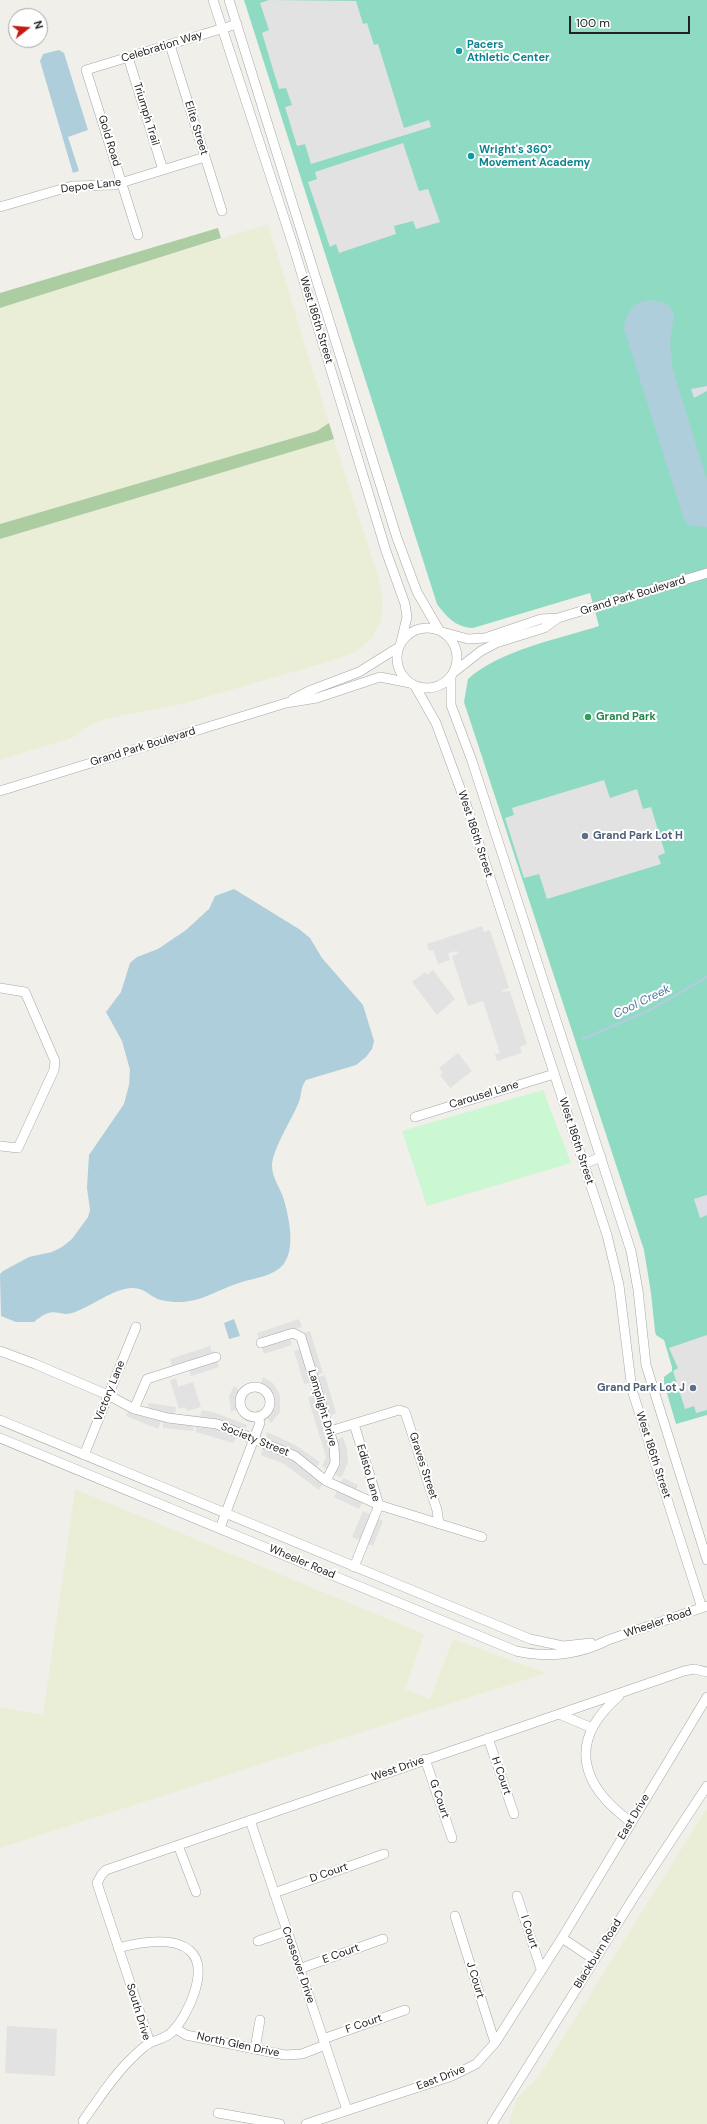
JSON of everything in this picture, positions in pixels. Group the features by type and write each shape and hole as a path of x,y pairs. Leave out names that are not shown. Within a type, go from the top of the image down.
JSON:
{"street":[{"name":"West 186th Street","path":"213,0 292,242 386,551 405,604 406,617 400,644"},
{"name":"West 186th Street","path":"229,0 397,538 417,592 440,631"},
{"name":"Celebration Way","path":"86,70 237,24"},
{"name":"Elite Street","path":"170,45 222,211"},
{"name":"Triumph Trail","path":"128,57 163,170"},
{"name":"Gold Road","path":"86,70 138,235"},
{"name":"Depoe Lane","path":"1,205 72,186 121,183 204,157"},
{"name":"Grand Park Boulevard","path":"440,631 468,639 485,638 541,619 558,618 707,573"},
{"name":"Grand Park Boulevard","path":"452,674 481,651 503,641 544,628 558,618"},
{"path":"431,628 440,631 450,639 456,649 457,660 452,674 442,684 432,688 412,684 402,675 397,664 400,644 409,634 419,629 431,628"},
{"name":"Grand Park Boulevard","path":"286,703 309,691 359,672 400,644"},
{"name":"West 186th Street","path":"452,674 451,706 472,761 601,1157 635,1270 646,1366 707,1560"},
{"name":"Grand Park Boulevard","path":"0,791 286,703 317,698 380,677 412,684"},
{"name":"West 186th Street","path":"412,684 436,723 449,755 584,1164 615,1265 632,1390 705,1607"},
{"path":"0,988 25,992 54,1061 54,1070 18,1148 0,1146"},
{"name":"Carousel Lane","path":"415,1117 554,1074"},
{"path":"584,1164 601,1157"},
{"name":"Victory Lane","path":"84,1455 136,1327"},
{"name":"Lamplight Drive","path":"261,1343 289,1334 299,1335 330,1431 335,1452 335,1463 326,1482"},
{"name":"Society Street","path":"0,1351 108,1395 134,1409 168,1418 217,1424 295,1456 326,1482 379,1505 482,1537"},
{"path":"134,1409 147,1379 216,1357"},
{"name":"Graves Street","path":"354,1424 402,1411 406,1415 437,1510 439,1524"},
{"path":"220,1528 260,1423 258,1417"},
{"name":"Wheeler Road","path":"0,1420 530,1639 563,1646 608,1640"},
{"path":"330,1431 354,1424"},
{"name":"Edisto Lane","path":"354,1424 379,1505 354,1566"},
{"name":"Wheeler Road","path":"0,1438 516,1650 540,1655 567,1654 593,1648 608,1640 705,1607"},
{"name":"West Drive","path":"97,1883 102,1874 112,1867 684,1671 694,1668 707,1672"},
{"path":"623,1692 605,1709 592,1728 586,1755 589,1775 594,1786 602,1797 631,1822"},
{"name":"East Drive","path":"306,2124 452,2076 476,2064 495,2043 562,1938 707,1697"},
{"path":"559,1714 592,1728"},
{"name":"H Court","path":"488,1738 514,1814"},
{"name":"G Court","path":"426,1759 452,1838"},
{"name":"Blackburn Road","path":"492,2124 707,1786"},
{"name":"Crossover Drive","path":"250,1820 347,2110"},
{"path":"178,1845 196,1892"},
{"name":"D Court","path":"274,1893 384,1854"},
{"name":"South Drive","path":"83,2121 121,2070 150,2043 97,1883"},
{"name":"I Court","path":"517,1896 541,1969"},
{"name":"J Court","path":"455,1916 495,2043"},
{"path":"258,1941 287,1931"},
{"path":"562,1938 595,1960"},
{"name":"E Court","path":"299,1969 383,1939"},
{"path":"118,1948 144,1942 169,1943 186,1948 193,1954 199,1968 197,1985 186,2011 175,2028 162,2038 150,2043"},
{"name":"F Court","path":"324,2042 406,2010"},
{"path":"255,2049 260,2020"},
{"name":"North Glen Drive","path":"175,2028 186,2035 292,2055 324,2042"},
{"path":"218,2113 280,2124"}],"green space":[{"name":"Grand Park","path":"244,0 707,0 707,1415 676,1424 664,1383 664,1377 672,1371 672,1367 664,1340 656,1335 655,1331 644,1250 464,702 468,679 496,660 530,646 599,626 590,593 473,628 461,626 456,623 448,617 437,604"},
{"path":"268,224 329,423 317,431 0,524 0,308"},
{"path":"218,228 221,238 0,308 0,293"},
{"path":"329,423 334,439 0,539 0,524 317,431"},
{"path":"334,439 379,580 383,600 381,621 373,637 357,651 338,659 182,704 105,719 87,727 72,738 0,760 0,539"},
{"path":"543,1090 571,1163 427,1206 402,1131"},
{"path":"75,1489 424,1634 405,1689 430,1699 453,1639 546,1673 0,1848 0,1707 43,1715"},
{"path":"707,1808 707,2124 509,2124 516,2099 539,2076"}],"shaded area":[{"path":"269,0 356,1 363,24 367,23 374,45 378,44 404,128 429,120 431,127 311,164 305,144 297,146 285,107 292,105 286,88 279,89 262,33 269,30 260,3"},
{"path":"403,143 419,191 428,189 440,222 416,229 413,221 394,226 396,234 339,253 336,244 330,247 308,182 317,179 315,172"},
{"path":"707,386 707,391 694,398 691,389"},
{"name":"Grand Park Lot H","path":"604,780 610,798 637,789 643,809 651,807 665,853 658,856 661,864 547,899 539,874 524,878 505,818 514,815 512,808"},
{"path":"482,926 484,932 490,930 509,988 502,990 503,992 510,991 527,1044 520,1047 522,1053 497,1061 495,1054 500,1053 483,1001 468,1006 452,956 458,954 457,951 448,953 450,960 438,964 433,950 429,951 427,944"},
{"path":"433,970 455,999 437,1015 412,982 425,972 427,975"},
{"path":"458,1053 472,1071 450,1088 440,1075 443,1073 439,1068"},
{"path":"707,1195 707,1215 700,1218 694,1199"},
{"path":"299,1319 302,1327 288,1331 292,1345 264,1354 257,1333"},
{"path":"310,1331 323,1373 317,1375 318,1377 325,1375 336,1413 330,1416 337,1439 343,1437 347,1449 348,1463 341,1478 322,1466 326,1457 308,1398 314,1395 310,1383 304,1384 294,1351 308,1347 303,1333"},
{"name":"Grand Park Lot J","path":"707,1335 707,1410 696,1413 694,1406 685,1409 673,1371 678,1368 669,1348"},
{"path":"210,1346 212,1352 215,1351 219,1367 191,1376 187,1361 172,1366 170,1359"},
{"path":"263,1377 274,1384 280,1395 280,1412 271,1423 267,1418 275,1408 275,1397 272,1391 261,1384"},
{"path":"176,1378 178,1387 193,1382 201,1407 187,1411 185,1407 179,1409 170,1380"},
{"path":"234,1386 239,1390 236,1402 237,1409 231,1412 229,1396"},
{"path":"149,1403 176,1407 175,1414 200,1416 202,1410 213,1412 247,1425 240,1439 236,1438 233,1443 196,1432 196,1426 194,1425 193,1431 163,1428 163,1422 161,1422 158,1429 126,1416 130,1406 147,1409"},
{"path":"267,1432 295,1445 320,1462 316,1468 327,1477 319,1490 284,1464 261,1455"},
{"path":"343,1478 358,1485 353,1498 362,1503 359,1509 334,1497"},
{"path":"363,1511 383,1521 373,1546 352,1537"},
{"path":"7,2026 57,2029 55,2076 5,2073"}],"water":[{"path":"59,50 64,53 88,130 68,137 79,171 73,173 40,61 43,54"},
{"path":"650,300 665,303 670,306 674,315 670,342 673,370 707,480 707,527 690,526 684,520 624,329 631,308 639,303"},
{"path":"234,889 299,929 310,938 322,958 363,1005 374,1041 372,1049 366,1057 356,1065 306,1080 302,1088 299,1102 275,1152 272,1170 284,1200 289,1224 290,1242 287,1258 283,1265 274,1272 194,1300 173,1302 161,1300 140,1289 131,1288 116,1292 69,1314 56,1312 47,1313 34,1322 16,1322 1,1316 0,1274 29,1257 52,1252 62,1247 72,1239 88,1217 90,1210 87,1188 89,1155 124,1104 129,1085 130,1070 122,1041 106,1012 121,992 130,963 137,957 158,949 186,930 209,909 215,896"},
{"path":"234,1319 240,1336 229,1339 224,1323"}],"waterway":[{"name":"Cool Creek","path":"583,1039 650,1010 707,977"}],"place":[{"name":"Pacers Athletic Center","path":"459,51"},
{"name":"Wright's 360° Movement Academy","path":"471,156"},
{"name":"Grand Park","path":"588,717"},
{"name":"Grand Park Lot H","path":"585,836"},
{"name":"Grand Park Lot J","path":"693,1388"}]}
